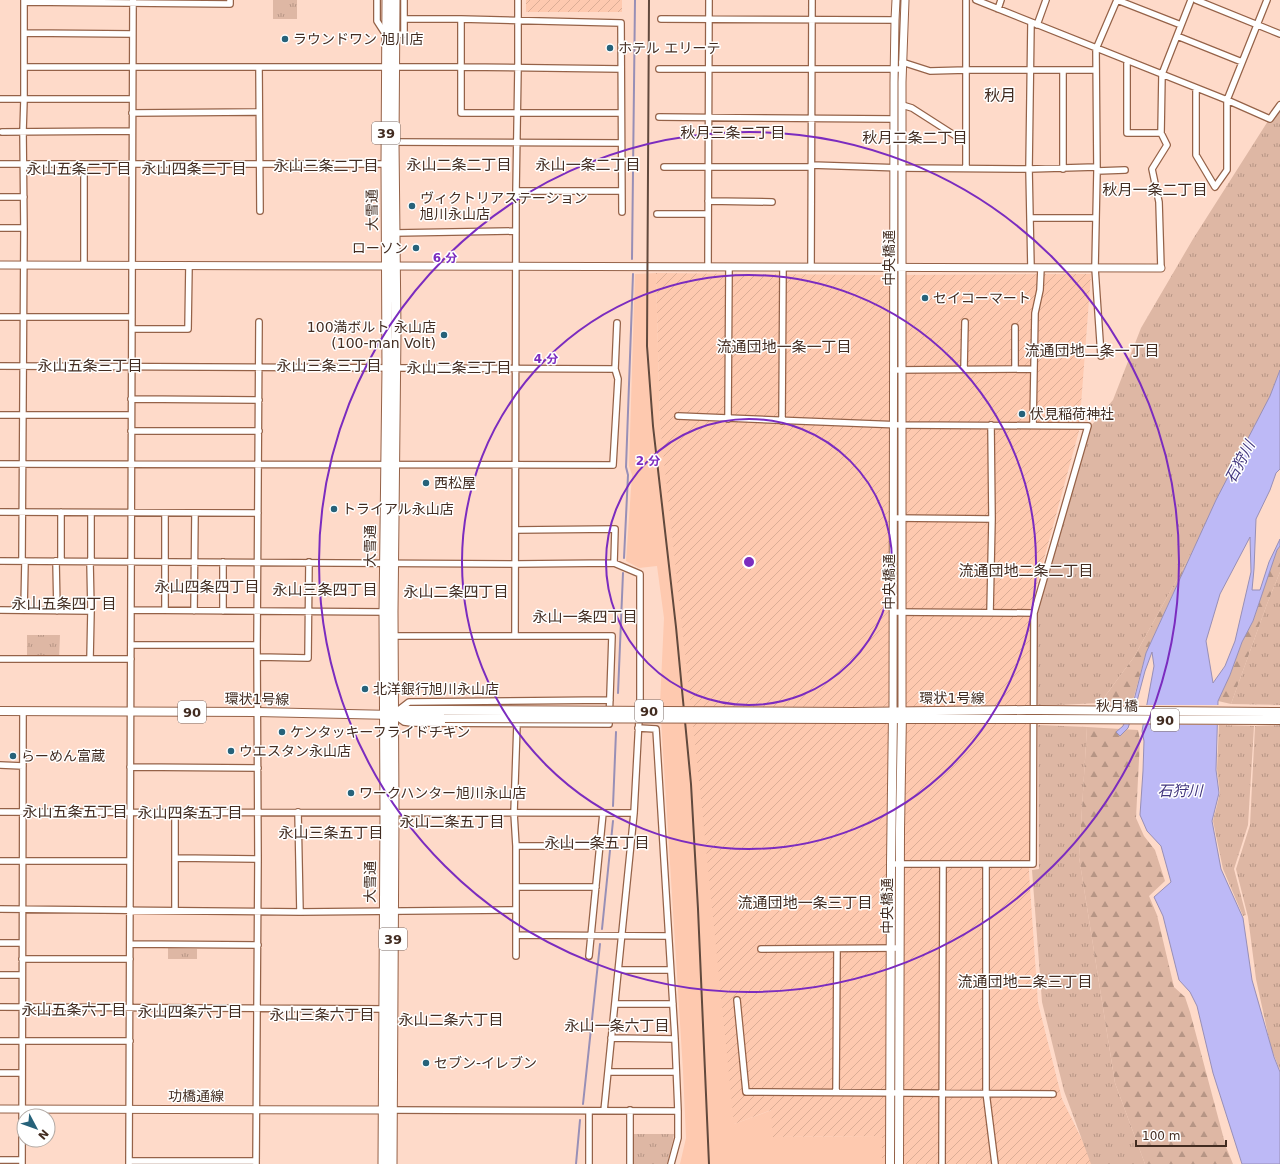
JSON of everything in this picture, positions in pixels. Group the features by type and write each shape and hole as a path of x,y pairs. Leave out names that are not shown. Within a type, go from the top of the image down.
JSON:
{"highway":[{"name":"大雪通","path":"387,0 390,34 390,142 395,233 391,266"},
{"name":"大雪通","path":"390,34 395,0"},
{"name":"大雪通","path":"383,1164 387,1110 388,1009 388,612 391,266 386,164 390,142"},
{"name":"大雪通","path":"387,1110 392,1164"}],"main road":[{"name":"環状1号線","path":"0,711 257,712 388,715 408,710 444,714 897,715 1026,719 1040,719 1051,715"},
{"name":"環状1号線","path":"897,715 1027,710 1039,710 1051,715"},
{"name":"秋月橋","path":"1051,715 1280,712"},
{"name":"中央橋通","path":"890,1164 895,948 897,715"},
{"name":"秋月橋","path":"1051,715 1280,720"},
{"name":"中央橋通","path":"895,948 899,1092 899,1164"}],"street":[{"path":"24,610 22,512 24,366 24,1 132,1 230,4 230,0"},
{"path":"377,0 377,21 390,34 404,34 404,0"},
{"path":"515,636 518,0"},
{"path":"708,267 709,0"},
{"path":"811,267 812,0"},
{"name":"中央橋通","path":"896,0 894,20 893,119 893,612 897,715"},
{"name":"中央橋通","path":"897,715 902,612 902,65 905,0"},
{"path":"966,0 966,168"},
{"path":"976,0 1227,100 1270,119 1280,105"},
{"path":"998,9 1001,0"},
{"path":"1031,268 1031,70 1034,24 1046,0"},
{"path":"1101,356 1095,268 1096,49 1117,0 1181,25"},
{"path":"0,265 1161,268 1159,202 1152,169 1166,145 1161,133 1162,74 1191,0"},
{"path":"1196,0 1280,34"},
{"path":"1196,88 1196,155 1215,188 1226,170 1227,100 1268,0"},
{"path":"132,1 129,1162 256,1162 256,1008 258,945 257,644 259,322"},
{"path":"404,20 461,19 621,23 622,212"},
{"path":"461,19 462,113 621,113"},
{"path":"660,19 894,20"},
{"path":"24,33 132,34"},
{"path":"1177,36 1242,62"},
{"path":"1127,61 1127,133 1161,133"},
{"path":"659,69 894,69 902,65 930,71 1096,70"},
{"path":"24,67 621,68"},
{"path":"259,67 260,211"},
{"path":"1063,70 1063,169"},
{"path":"0,100 132,99"},
{"path":"902,105 912,108 965,142"},
{"path":"132,113 259,112"},
{"path":"659,117 893,119"},
{"path":"2,132 132,131"},
{"path":"390,142 621,143"},
{"path":"0,164 386,164"},
{"path":"84,164 84,265"},
{"path":"664,167 811,166 1125,170"},
{"path":"516,191 621,191"},
{"path":"0,196 24,197"},
{"path":"708,201 772,202"},
{"path":"657,214 708,214"},
{"path":"1030,218 1096,218"},
{"path":"0,228 24,228"},
{"path":"395,233 516,231"},
{"path":"132,329 188,329 189,265"},
{"path":"728,267 728,419"},
{"path":"782,421 783,267"},
{"path":"1033,425 1035,313 1040,290 1041,268"},
{"path":"0,317 132,317"},
{"path":"964,368 965,322"},
{"path":"0,464 131,463 516,466 613,465 618,379 615,369 617,323"},
{"path":"1015,327 1016,369"},
{"path":"0,366 615,369"},
{"path":"893,370 964,368 1034,369"},
{"path":"131,399 259,400"},
{"path":"0,415 131,415"},
{"path":"678,416 902,425 1088,426 1034,613 1033,864 895,864"},
{"path":"990,612 992,425"},
{"path":"131,431 259,431"},
{"path":"0,512 258,513"},
{"path":"57,611 61,512"},
{"path":"90,659 91,513"},
{"path":"165,513 165,610"},
{"path":"194,513 194,611"},
{"path":"893,518 992,519"},
{"path":"516,530 615,529 614,563"},
{"path":"0,561 389,562 516,564 614,563 640,574 638,728 634,813 604,1111"},
{"path":"223,562 223,611"},
{"path":"258,657 308,658 309,562"},
{"path":"0,610 91,611"},
{"path":"131,610 388,612"},
{"path":"893,612 1034,613"},
{"path":"388,636 612,636 609,724 411,723 404,722 388,715"},
{"path":"131,645 257,644"},
{"path":"0,659 131,659"},
{"path":"388,715 409,702 610,700"},
{"path":"22,1108 23,711"},
{"path":"516,956 516,846 514,813 517,724"},
{"path":"638,728 656,729 678,1110 678,1138 671,1164"},
{"path":"0,766 23,766"},
{"path":"130,767 258,768"},
{"path":"0,812 634,813"},
{"path":"175,812 175,910"},
{"path":"298,812 300,912"},
{"path":"589,956 603,813"},
{"path":"516,846 600,846"},
{"path":"175,858 258,858"},
{"path":"0,861 130,861"},
{"path":"942,1164 943,864"},
{"path":"986,864 986,1092 994,1164"},
{"path":"516,887 596,887"},
{"path":"0,909 300,912 516,910"},
{"path":"516,935 668,936"},
{"path":"0,943 22,943"},
{"path":"130,944 258,945"},
{"path":"761,949 895,948"},
{"path":"836,1092 837,949"},
{"path":"22,959 130,959"},
{"path":"619,970 670,970"},
{"path":"0,975 22,975"},
{"path":"737,1000 746,1092 986,1092 1053,1094"},
{"path":"615,1004 672,1004"},
{"path":"0,1007 388,1009"},
{"path":"611,1038 675,1039"},
{"path":"0,1041 130,1041"},
{"path":"608,1072 676,1072"},
{"path":"0,1073 22,1073"},
{"name":"功橋通線","path":"0,1109 16,1109"},
{"name":"功橋通線","path":"56,1109 387,1110"},
{"path":"387,1110 678,1110"},
{"path":"630,1110 630,1164"},
{"path":"589,1111 589,1164"},
{"path":"0,1160 22,1162 22,1148"}],"shaded area":[{"path":"526,0 622,0 622,12 526,12"},
{"path":"656,273 660,425 751,1092 734,1124 772,1110 774,1137 882,1136 882,1164 680,1164 686,1138 660,704 664,618 657,566 639,568 626,561 632,475 629,466 635,274"},
{"path":"656,273 886,275 1091,274 1079,431 1030,610 1029,873 1038,1003 1062,1099 1094,1164 882,1164 882,1136 773,1137 771,1110 734,1124 699,779 660,425"}],"green space":[{"path":"273,0 297,0 297,19 273,19"},
{"path":"1280,110 1280,370 1270,396 1192,552 1134,657 1100,703 1038,706 1036,611 1090,427 1113,400 1141,328 1193,239 1268,121 1272,121"},
{"path":"1280,546 1280,572 1231,704 1218,701 1230,675 1242,642 1253,621 1277,550"},
{"path":"1192,552 1146,653 1132,704 1100,703 1134,657"},
{"path":"1280,572 1280,705 1231,704 1267,604"},
{"path":"27,635 60,635 59,659 27,659"},
{"path":"1038,725 1087,727 1079,857 1115,1083 1145,1164 1091,1164 1064,1091 1042,1002 1032,870 1039,869"},
{"path":"1219,725 1254,726 1248,825 1234,869 1246,915 1243,916 1223,869 1213,821 1220,793 1217,769"},
{"path":"1280,725 1280,1070 1271,1048 1256,979 1248,917 1236,869 1250,825 1255,726"},
{"path":"1087,727 1138,730 1140,740 1136,818 1144,836 1155,850 1165,881 1149,896 1157,915 1174,987 1185,997 1190,1012 1226,1147 1233,1164 1145,1164 1115,1083 1079,857"},
{"path":"168,948 197,949 197,959 168,959"},
{"path":"633,1134 674,1134 667,1164 633,1164"}],"water":[{"name":"石狩川","path":"1280,370 1280,469 1276,473 1270,490 1256,519 1252,590 1260,590 1269,562 1280,539 1280,546 1277,550 1253,621 1242,642 1230,675 1218,701 1216,770 1219,793 1212,821 1221,869 1243,918 1252,980 1274,1057 1280,1072 1280,1164 1242,1164 1213,1073 1197,1006 1190,992 1179,980 1163,916 1154,897 1171,882 1161,846 1147,831 1140,815 1144,741 1142,731 1154,666 1152,652 1128,728 1120,736 1116,732 1123,726 1134,700 1146,653 1216,500 1270,396","holes":["1250,537 1251,572 1235,641 1225,666 1213,683 1206,641 1220,594"]}],"pier":[{"path":"1144,705 1220,705 1220,725 1141,724"}],"waterway":[{"path":"632,259 635,0"},
{"path":"624,558 628,475 626,467 633,274"},
{"path":"618,693 623,573"},
{"path":"613,806 616,732"},
{"path":"602,929 613,821"},
{"path":"583,1104 600,944"},
{"path":"576,1164 580,1120"}],"railway":[{"path":"649,0 647,346 653,426 676,627 691,784 709,1164"}],"place":[{"name":"ラウンドワン 旭川店","path":"285,39"},
{"name":"ホテル エリーテ","path":"610,48"},
{"name":"ヴィクトリアステーション 旭川永山店","path":"412,206"},
{"name":"ローソン","path":"416,248"},
{"name":"セイコーマート","path":"925,298"},
{"name":"100満ボルト 永山店 (100-man Volt)","path":"444,335"},
{"name":"伏見稲荷神社","path":"1022,414"},
{"name":"西松屋","path":"426,483"},
{"name":"トライアル永山店","path":"334,509"},
{"name":"北洋銀行旭川永山店","path":"365,689"},
{"name":"ケンタッキーフライドチキン","path":"282,732"},
{"name":"ウエスタン永山店","path":"231,751"},
{"name":"らーめん富蔵","path":"13,756"},
{"name":"ワークハンター旭川永山店","path":"351,793"},
{"name":"セブン-イレブン","path":"426,1063"}],"district":[{"name":"秋月","path":"1000,95"},
{"name":"秋月三条二丁目","path":"733,133"},
{"name":"秋月二条二丁目","path":"915,138"},
{"name":"永山二条二丁目","path":"459,165"},
{"name":"永山一条二丁目","path":"588,165"},
{"name":"永山三条二丁目","path":"326,166"},
{"name":"永山五条二丁目","path":"79,169"},
{"name":"永山四条二丁目","path":"194,169"},
{"name":"秋月一条二丁目","path":"1155,190"},
{"name":"流通団地一条一丁目","path":"784,347"},
{"name":"流通団地二条一丁目","path":"1092,351"},
{"name":"永山五条三丁目","path":"90,366"},
{"name":"永山三条三丁目","path":"329,366"},
{"name":"永山二条三丁目","path":"459,368"},
{"name":"流通団地二条二丁目","path":"1026,571"},
{"name":"永山四条四丁目","path":"207,587"},
{"name":"永山三条四丁目","path":"325,590"},
{"name":"永山二条四丁目","path":"456,592"},
{"name":"永山五条四丁目","path":"64,604"},
{"name":"永山一条四丁目","path":"585,617"},
{"name":"永山五条五丁目","path":"75,812"},
{"name":"永山四条五丁目","path":"190,813"},
{"name":"永山二条五丁目","path":"452,822"},
{"name":"永山三条五丁目","path":"331,833"},
{"name":"永山一条五丁目","path":"597,843"},
{"name":"流通団地一条三丁目","path":"805,903"},
{"name":"流通団地二条三丁目","path":"1025,982"},
{"name":"永山五条六丁目","path":"74,1010"},
{"name":"永山四条六丁目","path":"190,1012"},
{"name":"永山三条六丁目","path":"322,1015"},
{"name":"永山二条六丁目","path":"451,1020"},
{"name":"永山一条六丁目","path":"617,1026"}]}
